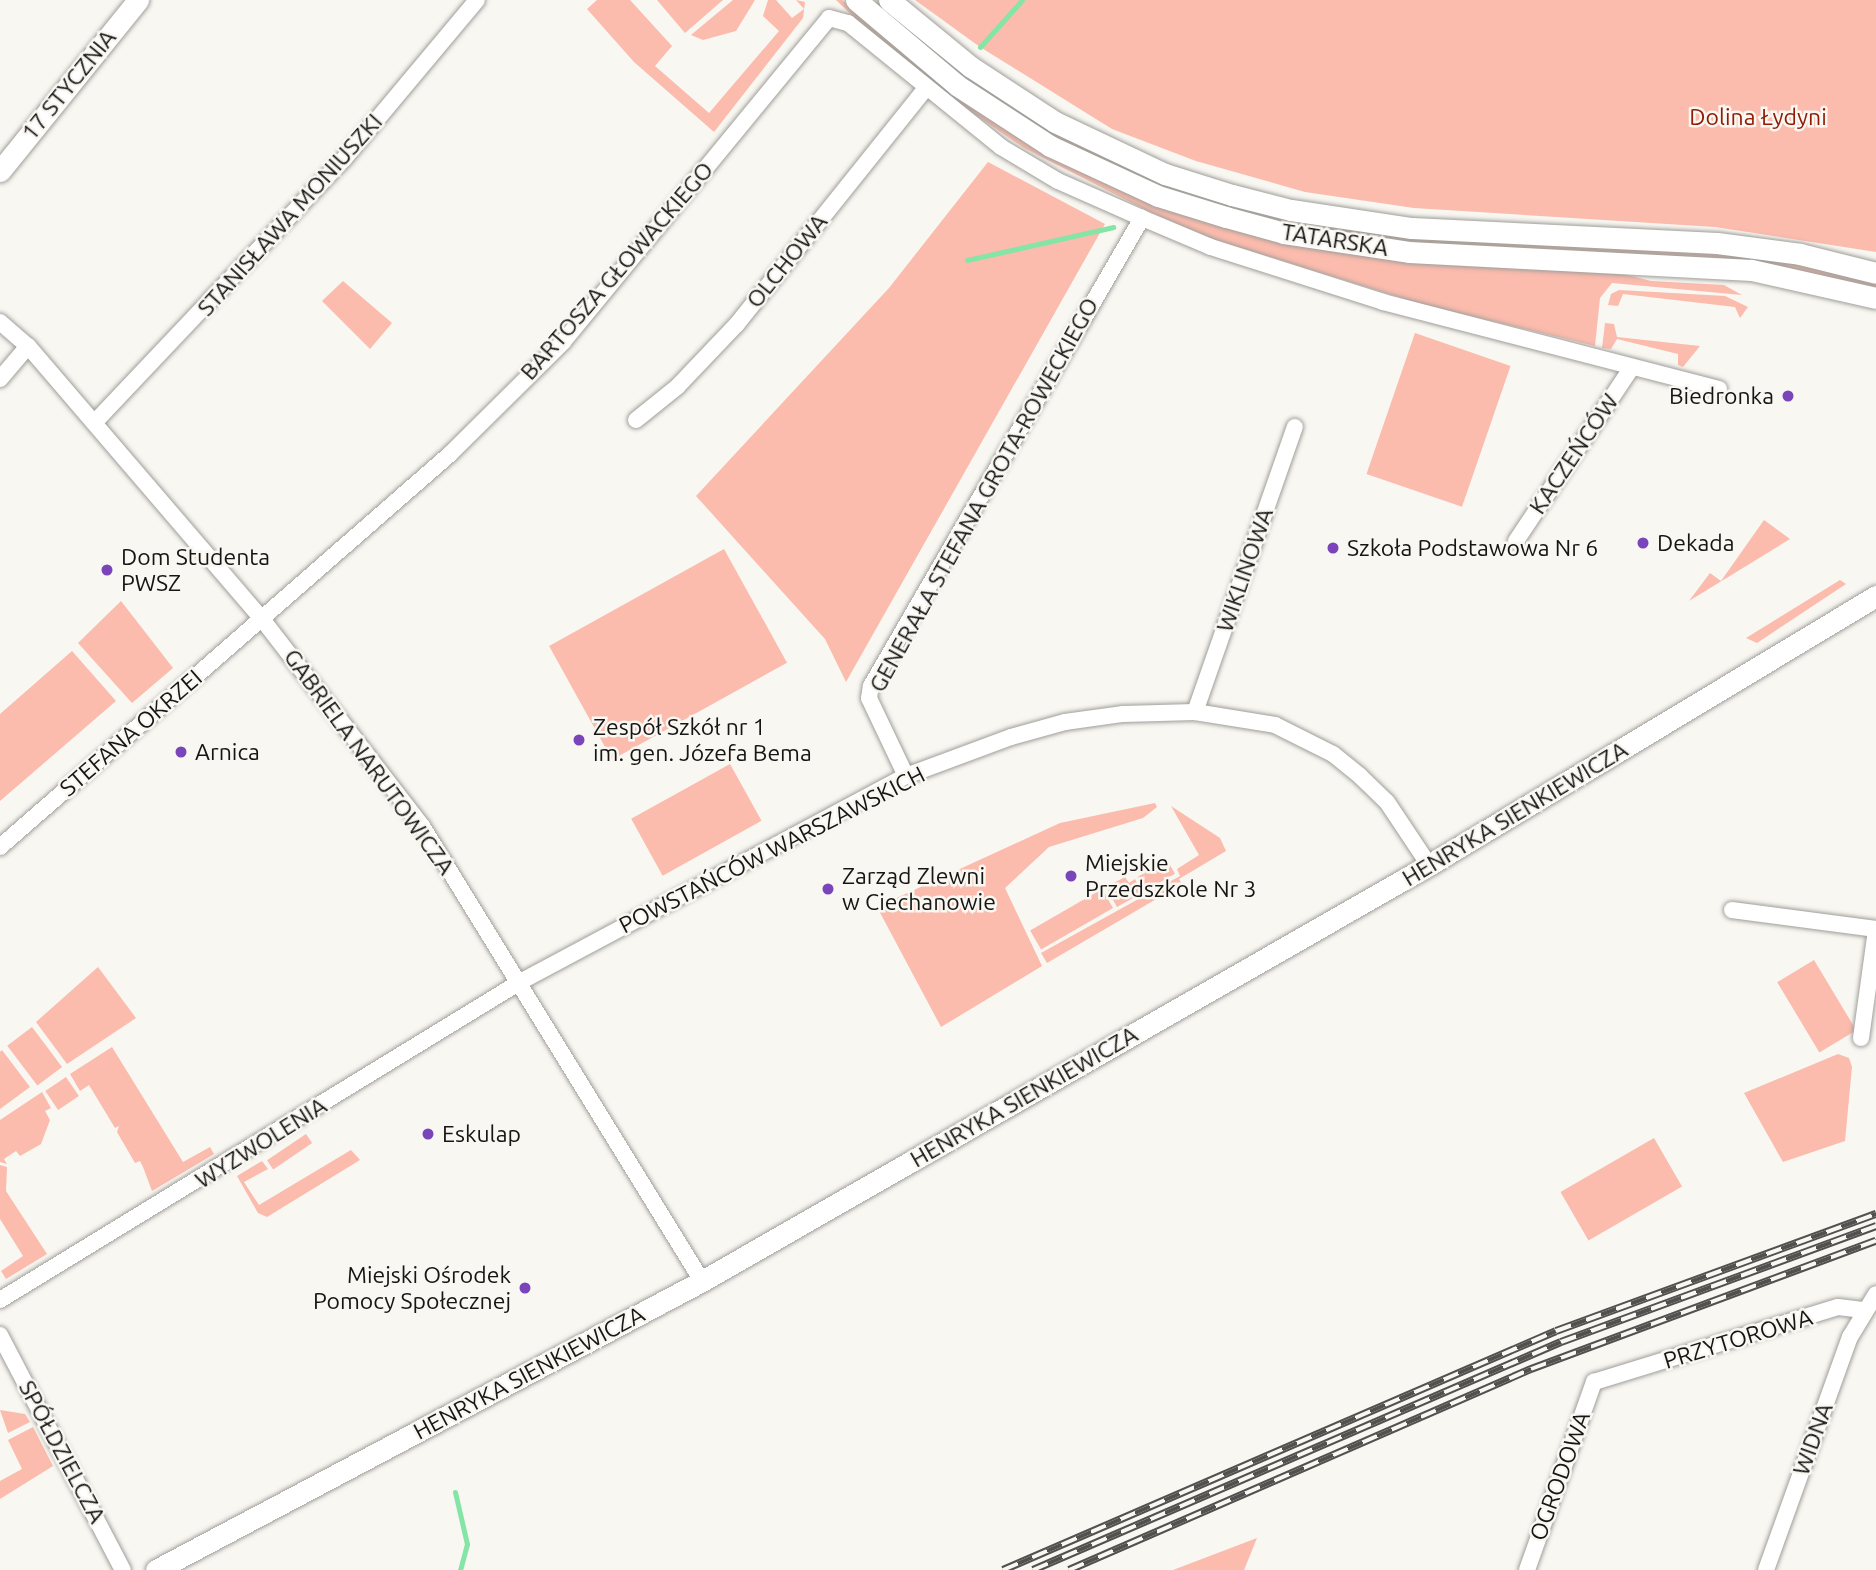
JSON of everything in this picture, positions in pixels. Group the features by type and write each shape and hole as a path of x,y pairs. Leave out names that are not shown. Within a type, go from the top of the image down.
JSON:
{"street":[{"name":"17 STYCZNIA","path":"3,160 138,0"},
{"name":"STANISŁAWA MONIUSZKI","path":"95,422 344,159 477,0"},
{"name":"TATARSKA","path":"856,0 958,86 1050,146 1158,196 1226,217 1284,233 1409,251 1752,270 1876,298"},
{"name":"TATARSKA","path":"889,0 971,67 1055,122 1154,170 1232,195 1291,210 1412,228 1717,243 1800,254 1876,273"},
{"name":"TATARSKA","path":"829,18 848,23 925,89 1001,147 1058,181 1142,218 1212,247 1383,302 1719,389"},
{"name":"BARTOSZA GŁOWACKIEGO","path":"262,619 450,454 563,342 829,18"},
{"name":"OLCHOWA","path":"636,420 677,387 737,324 925,89"},
{"name":"GENERAŁA STEFANA GROTA-ROWECKIEGO","path":"906,776 869,698 871,687 1142,218"},
{"name":"GABRIELA NARUTOWICZA","path":"0,322 28,346 262,619 422,826 702,1281"},
{"path":"0,379 28,346"},
{"name":"KACZEŃCÓW","path":"1516,541 1632,367"},
{"name":"WIKLINOWA","path":"1195,712 1295,427"},
{"name":"HENRYKA SIENKIEWICZA","path":"156,1570 702,1281 1429,865 1876,597"},
{"name":"STEFANA OKRZEI","path":"0,847 262,619"},
{"name":"POWSTAŃCÓW WARSZAWSKICH","path":"520,982 906,776 1065,722 1124,713 1195,712 1275,725 1333,754 1387,802 1429,865"},
{"path":"1731,910 1876,930 1861,1038"},
{"name":"WYZWOLENIA","path":"0,1300 520,982"},
{"path":"1863,1310 1876,1294"},
{"name":"PRZYTOROWA","path":"1594,1382 1838,1307 1863,1310"},
{"name":"WIDNA","path":"1766,1570 1863,1310"},
{"name":"SPÓŁDZIELCZA","path":"0,1335 123,1570"},
{"name":"OGRODOWA","path":"1527,1570 1594,1382"}],"green space":[{"path":"597,0 630,0 672,46 655,66 709,113 779,31 763,16 768,0 776,0 792,18 804,9 796,0 805,2 803,18 714,132 634,62 587,9"},
{"path":"657,0 723,0 685,33"},
{"path":"733,0 755,0 736,31 703,40 691,35"},
{"path":"836,0 842,0 949,90 945,95 891,53"},
{"name":"Dolina Łydyni","path":"915,0 1876,0 1876,252 1715,227 1414,208 1305,192 1196,161 1112,129 980,47"},
{"path":"981,85 1060,135 1130,170 1318,225 1429,239 1704,252 1778,260 1876,282 1876,287 1743,260 1427,244 1290,224 1137,177 1042,130 979,89"},
{"path":"957,96 1059,161 1168,208 1612,271 1651,281 1724,285 1742,295 1612,283 1600,298 1595,346 1421,304 1215,240 1150,212 1024,148 954,100"},
{"path":"988,162 1105,224 846,682 825,639 696,496 889,288"},
{"path":"343,281 392,323 370,349 322,301"},
{"path":"1619,290 1725,296 1748,307 1740,318 1735,307 1623,294 1618,306 1608,305 1611,294"},
{"path":"1605,323 1614,324 1617,337 1700,346 1683,367 1678,365 1678,354 1617,339 1611,349 1602,348"},
{"path":"1415,333 1510,366 1462,507 1366,474"},
{"path":"1764,520 1790,539 1689,601 1710,573 1721,581"},
{"path":"724,549 787,663 612,760 549,646"},
{"path":"1840,580 1846,584 1757,643 1746,638"},
{"path":"121,601 173,668 132,703 78,643"},
{"path":"72,651 116,701 0,801 0,714"},
{"path":"730,764 762,821 663,876 631,819"},
{"path":"1155,803 1157,807 1143,818 1049,847 1005,888 1042,966 941,1027 877,907 1060,823"},
{"path":"1171,806 1220,838 1226,851 1179,879 1182,884 1047,963 1041,953 1180,876 1177,869 1199,855"},
{"path":"1167,860 1175,874 1146,891 1138,877"},
{"path":"1125,877 1129,883 1135,879 1142,893 1117,907 1106,887"},
{"path":"1102,889 1113,908 1041,950 1030,930"},
{"path":"1814,960 1856,1030 1819,1052 1777,982"},
{"path":"98,967 136,1018 67,1064 36,1022"},
{"path":"32,1027 62,1067 37,1086 7,1046"},
{"path":"112,1047 183,1162 210,1147 214,1154 152,1191 140,1161 135,1163 117,1132 119,1126 115,1128 89,1085 80,1091 70,1074"},
{"path":"2,1050 30,1087 0,1109 0,1052"},
{"path":"1838,1054 1849,1058 1852,1067 1845,1141 1783,1162 1744,1093"},
{"path":"66,1077 79,1096 58,1110 45,1091"},
{"path":"42,1092 51,1108 45,1111 50,1120 41,1144 20,1156 16,1151 4,1159 7,1164 0,1162 0,1120"},
{"path":"306,1134 312,1143 273,1169 267,1160"},
{"path":"1654,1138 1682,1186 1588,1240 1560,1192"},
{"path":"351,1150 360,1160 267,1217 258,1213 237,1176 262,1161 268,1169 244,1182 259,1205"},
{"path":"0,1165 7,1167 6,1191 47,1254 6,1279 1,1271 23,1256 0,1219"},
{"path":"0,1410 25,1414 30,1422 8,1433"},
{"path":"33,1427 53,1466 0,1499 0,1481 22,1469 8,1440"},
{"path":"1257,1538 1244,1570 1173,1570"}],"waterway":[{"path":"980,47 1022,0"},
{"path":"967,260 1113,227"},
{"path":"455,1492 467,1544 460,1570"}],"railway":[{"path":"1003,1570 1556,1331 1876,1214"},
{"path":"1033,1570 1561,1342 1876,1226"},
{"path":"1069,1570 1531,1369 1876,1241"}],"place":[{"name":"Biedronka","path":"1788,396"},
{"name":"Dekada","path":"1643,543"},
{"name":"Szkoła Podstawowa Nr 6","path":"1333,548"},
{"name":"Dom Studenta PWSZ","path":"107,570"},
{"name":"Zespół Szkół nr 1 im. gen. Józefa Bema","path":"579,740"},
{"name":"Arnica","path":"181,752"},
{"name":"Miejskie Przedszkole Nr 3","path":"1071,876"},
{"name":"Zarząd Zlewni w Ciechanowie","path":"828,889"},
{"name":"Eskulap","path":"428,1134"},
{"name":"Miejski Ośrodek Pomocy Społecznej","path":"525,1288"}]}
